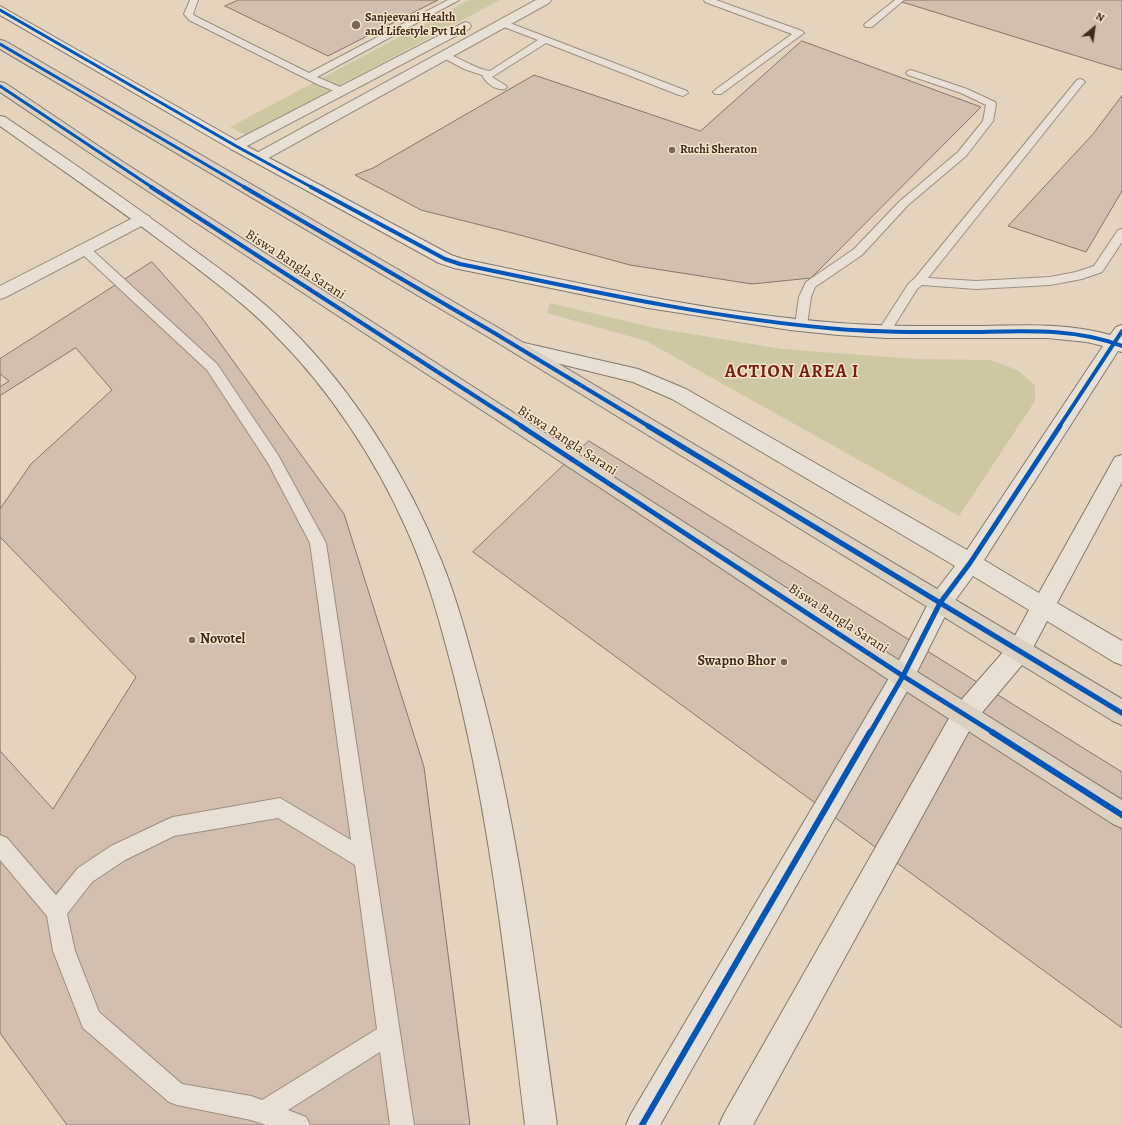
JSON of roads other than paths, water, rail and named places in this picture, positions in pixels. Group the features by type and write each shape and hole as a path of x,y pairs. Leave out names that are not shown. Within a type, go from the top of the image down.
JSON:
{"main road":[{"path":"0,44 520,348 1122,713"},
{"name":"Biswa Bangla Sarani","path":"0,86 101,154 626,494 903,676 1122,815"}],"street":[{"path":"258,158 545,0"},
{"path":"0,10 236,146 445,259 460,264 684,308 801,326 884,331 1067,333 1120,340 970,563 940,603 903,676 642,1125"},
{"path":"236,146 474,22"},
{"path":"0,120 143,219 249,300 294,343 346,410 374,452 414,522 430,557 475,705 502,839 542,1125"},
{"path":"0,293 143,219"},
{"path":"520,348 638,376 679,394 970,563 1122,654"},
{"path":"736,1125 965,714 1019,651 1122,463"}],"lane":[{"path":"194,0 188,14 192,18 342,91"},
{"path":"311,76 455,0"},
{"path":"708,0 799,33 718,92"},
{"path":"869,25 900,0"},
{"path":"502,23 683,93"},
{"path":"443,55 486,74 497,72 544,40"},
{"path":"801,326 805,297 810,285 858,252 904,203 962,154 988,121 991,104 964,91 911,73"},
{"path":"486,74 489,80 502,87"},
{"path":"884,331 913,286 919,281 1080,82"},
{"path":"919,281 976,285 1050,280 1078,276 1098,269 1122,233"},
{"path":"84,249 212,367 273,459 318,543 402,1125"},
{"path":"56,912 85,874 118,853 173,827 280,808 363,859"},
{"path":"0,845 56,912 64,951 91,1020 177,1094 251,1108 298,1125"},
{"path":"264,1112 389,1034"}],"place":[{"name":"Sanjeevani Health and Lifestyle Pvt Ltd","path":"356,25"},
{"name":"Ruchi Sheraton","path":"672,150"},
{"name":"Novotel","path":"192,640"},
{"name":"Swapno Bhor","path":"784,662"}],"district":[{"name":"ACTION AREA I","path":"792,373"}]}
